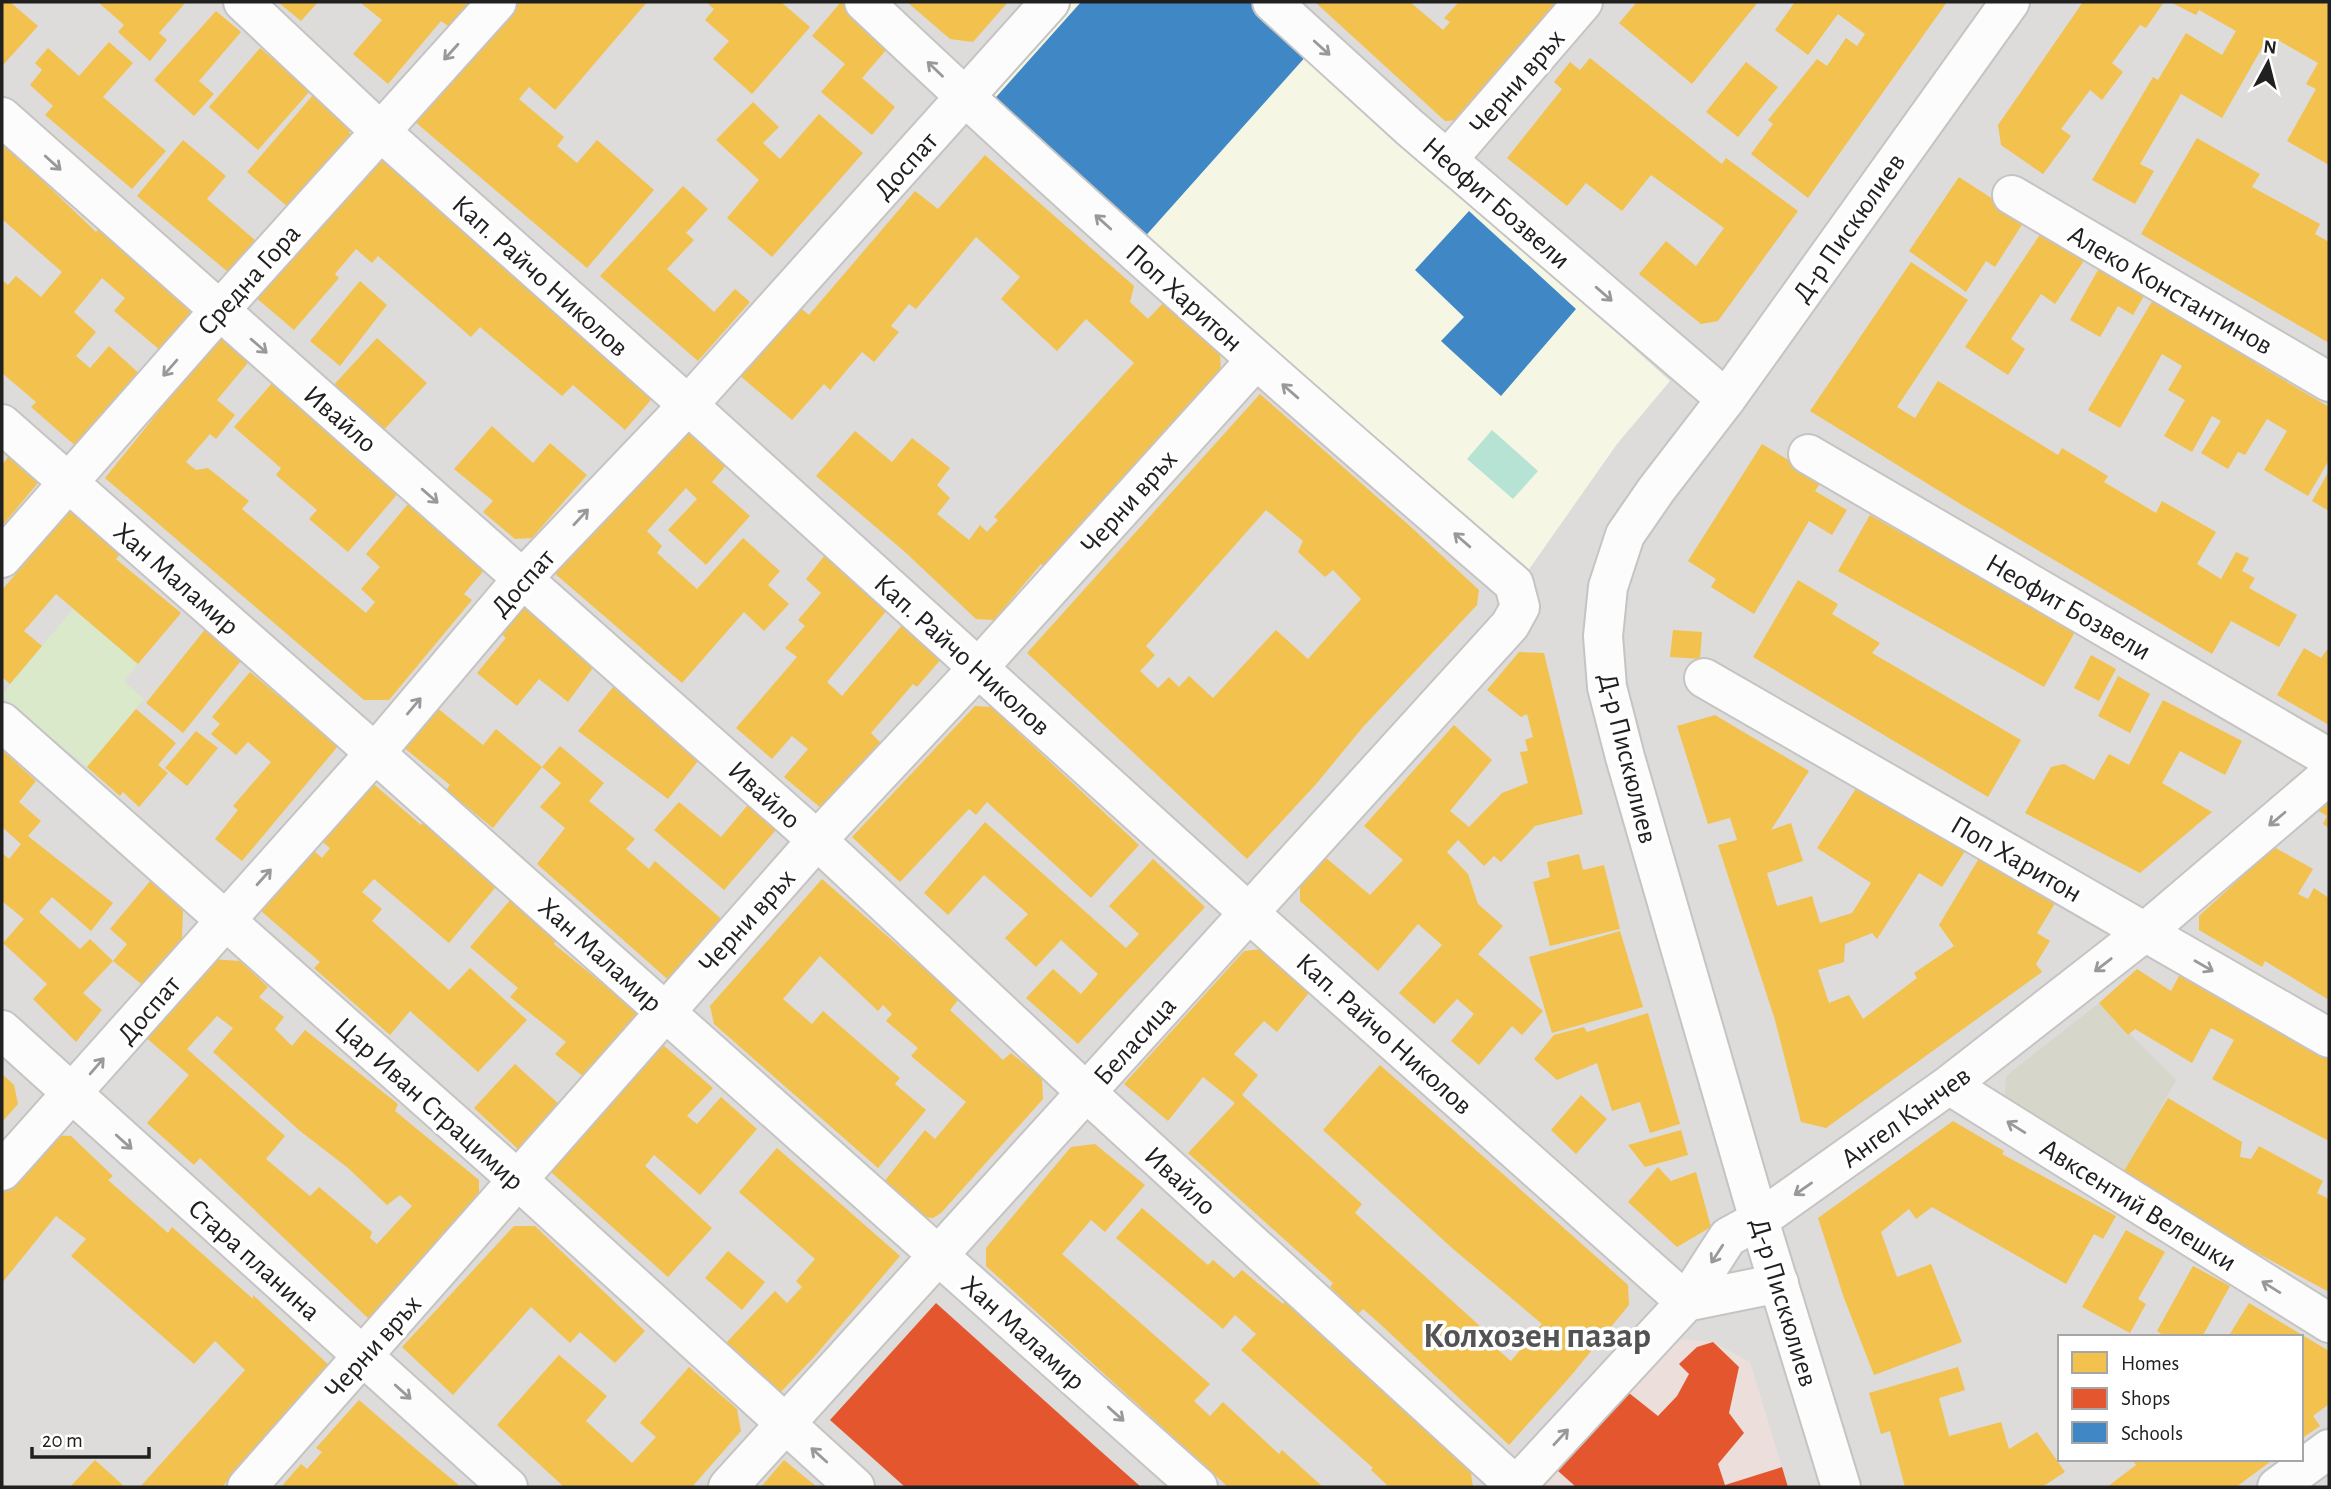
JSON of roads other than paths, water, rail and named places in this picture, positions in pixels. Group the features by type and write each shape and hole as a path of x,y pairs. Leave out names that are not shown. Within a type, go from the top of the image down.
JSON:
{"street":[{"name":"Кап. Райчо Николов","path":"243,2 380,131 688,405 1249,913 1686,1302"},
{"name":"Средна Гора","path":"2,558 219,311 497,2"},
{"name":"Поп Харитон","path":"864,2 965,98 1255,361 1514,584"},
{"name":"Доспат","path":"2,1171 375,752 523,578 688,405 1050,2"},
{"name":"Неофит Бозвели","path":"1272,2 1409,127 1726,399"},
{"name":"Черни връх","path":"1448,159 1583,2"},
{"name":"Д-р Пискюлиев","path":"1841,1487 1759,1220 1625,757 1607,687 1603,636 1608,587 1625,535 1726,399 2010,2"},
{"name":"Ивайло","path":"2,117 817,841 1516,1487"},
{"name":"Алеко Константинов","path":"2012,195 2329,382"},
{"name":"Черни връх","path":"247,1487 817,841 979,667 1255,361"},
{"name":"Хан Маламир","path":"2,424 375,752 1198,1487"},
{"name":"Неофит Бозвели","path":"1808,454 2329,758"},
{"name":"Беласица","path":"728,1487 1510,625 1520,607 1514,584"},
{"name":"Поп Харитон","path":"1704,678 2329,1038"},
{"name":"Цар Иван Страцимир","path":"2,722 518,1181 855,1487"},
{"name":"Ангел Кънчев","path":"1516,1487 1686,1302 1728,1237 1759,1220 1949,1085 2145,932 2329,775"},
{"name":"Стара планина","path":"2,1030 508,1487"},
{"name":"Авксентий Велешки","path":"1949,1085 2329,1323"},
{"path":"1686,1302 1779,1283"},
{"path":"2277,1487 2329,1449"}],"district":[{"name":"Колхозен пазар","path":"1537,1335"}]}
